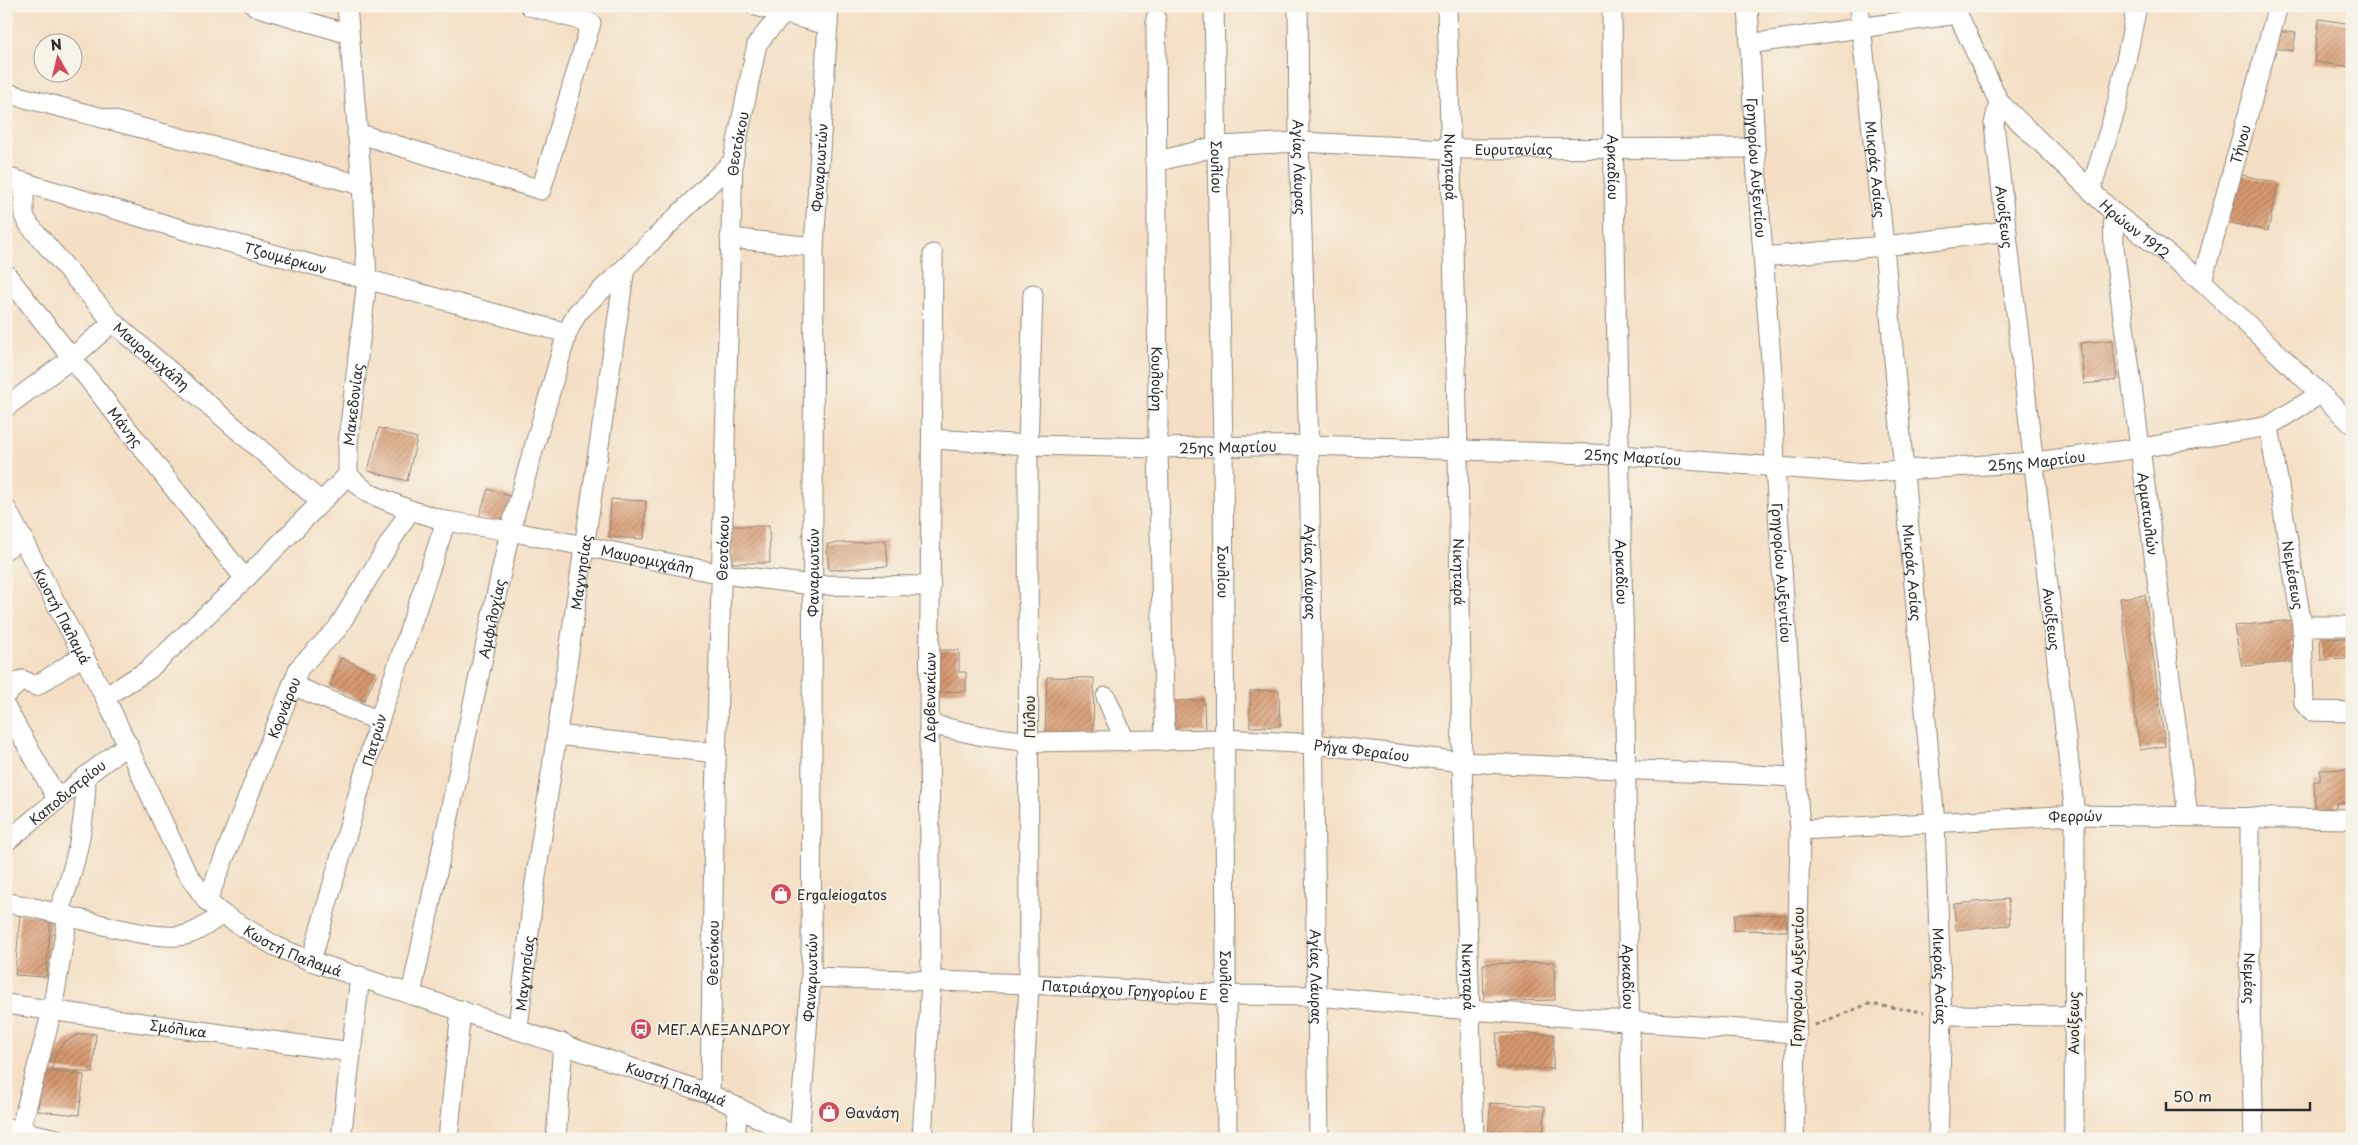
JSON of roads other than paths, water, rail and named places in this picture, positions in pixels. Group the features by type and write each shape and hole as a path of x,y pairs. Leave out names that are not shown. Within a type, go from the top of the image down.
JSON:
{"street":[{"path":"255,6 349,34"},
{"name":"Μακεδονίας","path":"347,6 362,186 367,280 348,443 348,475"},
{"path":"357,133 541,190 591,23 530,6"},
{"path":"756,6 784,14 829,15"},
{"name":"Σουλίου","path":"1214,6 1223,446 1227,1139"},
{"name":"Αγίας Λάυρας","path":"1298,6 1299,142 1309,445 1319,1139"},
{"name":"Νικηταρά","path":"1447,6 1449,148 1458,450 1462,762 1474,1139"},
{"name":"Αρκαδίου","path":"1612,6 1612,148 1620,455 1629,1022 1634,1139"},
{"name":"Γρηγορίου Αυξεντίου","path":"1748,6 1755,148 1772,374 1775,468 1800,830 1794,1139"},
{"name":"Μικράς Ασίας","path":"1859,6 1884,246 1936,823 1942,1015 1938,1139"},
{"path":"2091,189 2117,105 2138,6"},
{"name":"Τήνου","path":"2202,281 2278,6"},
{"path":"1749,44 1862,28 1956,10"},
{"name":"Ηρώων 1912","path":"1956,10 1999,102 2113,212 2202,281 2352,424"},
{"name":"Θεοτόκου","path":"710,1094 716,754 733,161 758,44 769,28 784,14"},
{"name":"Φαναριωτών","path":"800,1138 811,977 814,247 829,15"},
{"name":"Κουλούρη","path":"1156,18 1155,162 1158,448 1165,741"},
{"path":"6,93 362,186"},
{"name":"Ανοίξεως","path":"1999,102 1994,124 2075,815 2074,1139"},
{"name":"Ευρυτανίας","path":"1155,162 1218,146 1299,142 1449,148 1755,148"},
{"path":"625,268 733,161"},
{"name":"Τζουμέρκων","path":"15,179 191,232 566,333"},
{"name":"Μαυρομιχάλη","path":"15,179 24,216 30,226 113,322 321,502"},
{"name":"Αρματωλών","path":"2113,212 2114,248 2188,816"},
{"path":"1763,257 1884,246 2007,231"},
{"path":"730,238 814,247"},
{"name":"Δερβενακίων","path":"922,1139 930,981 929,724 933,439 933,254"},
{"name":"Αμφιλοχίας","path":"411,994 510,531 566,333 578,313 625,268"},
{"name":"Μαγνησίας","path":"518,1028 533,897 625,268"},
{"name":"Μάνης","path":"6,274 245,579"},
{"name":"Πύλου","path":"1021,1139 1030,984 1028,445 1033,294"},
{"path":"6,407 72,358 113,322"},
{"name":"25ης Μαρτίου","path":"933,439 1028,445 1158,448 1309,445 1620,455 1846,473 2035,462 2141,448 2269,426 2320,394"},
{"name":"Νεμέσεως","path":"2269,426 2302,626 2304,703 2311,711 2352,712"},
{"path":"106,697 148,670 245,579 348,475"},
{"name":"Μαυρομιχάλη","path":"348,475 368,493 410,510 446,521 510,531 722,574 813,585 931,586"},
{"name":"Κωστή Παλαμά","path":"6,508 106,697 185,870 207,901 222,914 275,946 311,961 518,1028 710,1094 800,1138"},
{"name":"Κορνάρου","path":"207,901 299,668 338,629 410,510"},
{"name":"Πατρών","path":"311,961 379,721 446,521"},
{"path":"6,549 23,538"},
{"path":"2302,626 2352,626"},
{"path":"6,694 22,680 36,686 84,655"},
{"path":"292,685 379,721"},
{"path":"1106,697 1125,741"},
{"path":"6,708 58,800"},
{"name":"Ρήγα Φεραίου","path":"929,724 983,736 1030,742 1225,739 1314,744 1462,762 1796,778"},
{"path":"557,735 716,754"},
{"name":"Καποδιστρίου","path":"6,842 128,744"},
{"path":"57,1139 15,1133 52,1011 65,893 81,833 86,805 86,776"},
{"name":"Φερρών","path":"1800,830 2075,815 2352,819"},
{"name":"Νεμέας","path":"2250,817 2250,1000 2254,1139"},
{"path":"6,902 149,934 173,936 188,934 222,914"},
{"path":"341,1139 360,976"},
{"name":"Πατριάρχου Γρηγορίου Ε","path":"811,977 1030,984 1227,995 1317,996 1470,1010 1796,1033"},
{"name":"Σμόλικα","path":"6,1004 351,1052"},
{"path":"448,1139 462,1010"},
{"path":"1942,1015 2073,1016"},
{"path":"556,1139 563,1043"},
{"path":"735,1139 738,1107"}],"place":[{"name":"Ergaleiogatos","path":"781,894"},
{"name":"ΜΕΓ.ΑΛΕΞΑΝΔΡΟΥ","path":"641,1029"},
{"name":"Θανάση","path":"829,1112"}]}
